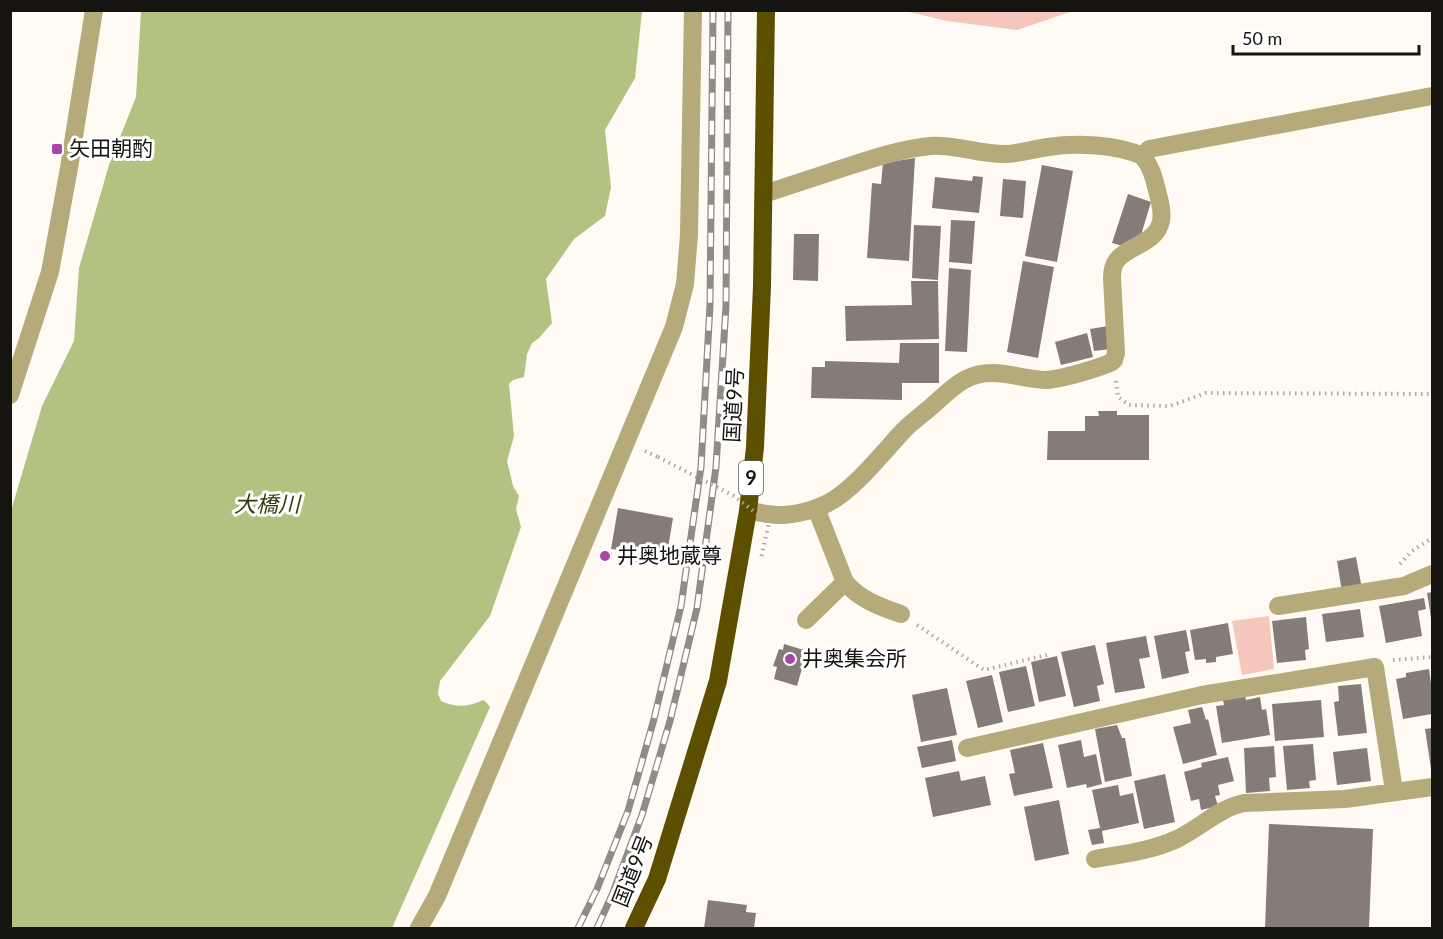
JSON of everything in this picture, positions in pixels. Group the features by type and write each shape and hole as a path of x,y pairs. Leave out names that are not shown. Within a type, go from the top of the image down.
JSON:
{"highway":[{"name":"国道9号","path":"634,928 657,879 718,681 748,511 755,447 762,286 766,10"}],"street":[{"path":"10,395 50,272 94,10"},
{"path":"419,928 436,896 674,327 685,284 689,235 693,10"},
{"path":"1142,156 1149,149 1432,96"},
{"path":"748,511 780,515 816,508 830,502 844,492 907,428 948,392 977,375 1008,373 1047,380 1108,364 1114,360 1116,353 1113,268 1116,261 1123,255 1149,240 1161,222 1161,210 1152,170 1142,156 1132,151 1077,145 1046,147 1006,154 949,146 931,146 889,153 764,194"},
{"path":"816,508 845,582 853,591 876,605 901,614"},
{"path":"1278,606 1404,586 1432,574"},
{"path":"806,620 845,582"},
{"path":"967,748 1203,695 1382,664 1394,791"},
{"path":"1095,859 1150,850 1178,839 1224,810 1244,803 1345,799 1432,787"}],"path":[{"path":"1114,360 1118,397 1129,405 1170,406 1206,393 1432,394"},
{"path":"658,457 734,496 770,523 761,558"},
{"path":"901,614 984,670 1047,655"},
{"path":"1382,664 1432,657"}],"shaded area":[{"path":"1073,10 1017,30 947,21 905,11"},
{"path":"1269,616 1274,669 1242,675 1232,621"}],"water":[{"name":"大橋川","path":"141,11 642,11 635,78 605,130 611,187 605,216 574,239 546,279 552,323 532,343 527,354 524,377 513,380 509,384 514,436 507,461 513,486 519,496 516,509 521,527 490,616 440,681 438,694 441,701 462,706 483,700 490,707 392,928 11,928 11,511 42,406 74,341 79,268 109,165 136,97"}],"building":[{"path":"915,158 909,261 867,258 872,183 881,184 883,163"},
{"path":"1042,165 1073,171 1057,262 1025,256"},
{"path":"973,176 983,177 979,213 932,208 935,177 972,181"},
{"path":"1003,179 1026,181 1023,218 1000,216"},
{"path":"1128,194 1151,202 1141,235 1126,247 1112,243"},
{"path":"951,220 975,221 972,264 949,262"},
{"path":"914,225 941,226 938,280 912,278"},
{"path":"794,234 819,234 818,281 793,280"},
{"path":"1023,261 1054,267 1038,358 1007,352"},
{"path":"949,268 971,270 967,352 945,351"},
{"path":"911,281 938,281 939,339 846,341 845,306 912,305"},
{"path":"1108,326 1111,349 1094,351 1090,329"},
{"path":"1087,333 1093,357 1061,365 1055,342"},
{"path":"900,343 939,343 939,383 902,383 902,400 811,398 812,367 825,367 825,361 899,363"},
{"path":"1098,411 1117,411 1117,415 1149,415 1149,460 1047,460 1048,431 1085,431 1085,416 1099,416"},
{"path":"618,508 673,518 666,560 639,556 638,562 618,558 619,550 611,549"},
{"name":"井奥地蔵尊","path":"601,550 612,553 609,562 599,559"},
{"path":"1356,557 1362,589 1342,592 1337,561"},
{"path":"1432,592 1432,618 1431,618 1427,593"},
{"path":"1424,598 1426,609 1418,611 1422,636 1386,643 1379,606"},
{"path":"1360,609 1364,637 1326,642 1322,614"},
{"path":"1306,617 1309,649 1305,650 1306,660 1277,663 1272,621"},
{"path":"1228,623 1233,654 1216,657 1216,662 1206,663 1206,659 1195,660 1190,630"},
{"path":"1186,630 1190,651 1185,652 1189,673 1162,679 1154,636"},
{"path":"1146,636 1150,657 1139,659 1145,688 1115,693 1106,643"},
{"name":"井奥集会所","path":"784,644 807,651 797,686 774,679 777,667 773,666 779,649 783,650"},
{"path":"1095,645 1104,684 1097,686 1100,701 1074,707 1061,652"},
{"path":"1057,656 1066,696 1039,702 1031,662"},
{"path":"1026,666 1035,706 1008,712 999,672"},
{"path":"1429,669 1432,714 1403,719 1396,679 1406,677 1406,673"},
{"path":"992,675 1003,722 978,728 966,681"},
{"path":"1361,684 1367,733 1338,736 1334,702 1339,701 1338,686"},
{"path":"947,688 957,735 921,742 912,695"},
{"path":"1245,696 1246,700 1260,697 1262,710 1266,709 1270,735 1222,743 1216,706 1224,705 1223,700"},
{"path":"1321,700 1324,737 1275,741 1272,704"},
{"path":"1202,707 1206,720 1208,719 1217,755 1183,764 1173,727 1191,723 1188,710"},
{"path":"1117,725 1122,738 1125,738 1132,776 1105,782 1095,729"},
{"path":"1432,728 1432,769 1431,769 1425,729"},
{"path":"952,740 956,761 922,768 917,747"},
{"path":"1081,740 1084,757 1096,754 1102,784 1087,788 1086,784 1067,788 1058,745"},
{"path":"1043,743 1053,788 1014,796 1009,774 1015,773 1010,750"},
{"path":"1313,744 1316,780 1309,781 1310,788 1287,790 1283,746"},
{"path":"1274,746 1276,777 1269,778 1270,791 1246,793 1244,748"},
{"path":"1367,748 1371,781 1337,785 1333,752"},
{"path":"1228,757 1234,781 1218,785 1220,795 1215,796 1218,806 1201,810 1199,799 1191,801 1184,772 1202,767 1201,763"},
{"path":"959,771 961,781 985,776 991,805 933,817 925,778"},
{"path":"1165,774 1175,822 1144,829 1134,781"},
{"path":"1118,785 1120,796 1133,793 1139,823 1102,831 1104,843 1092,845 1088,830 1100,828 1092,790"},
{"path":"1059,800 1069,854 1035,861 1024,807"},
{"path":"1269,824 1373,829 1369,928 1265,928"},
{"path":"708,900 747,905 746,912 756,913 754,928 704,928"}],"railway":[{"path":"578,928 597,889 628,811 654,719 681,606 701,467 710,305 713,10"},
{"path":"597,928 642,815 670,721 697,608 716,467 726,306 728,10"}],"place":[{"name":"矢田朝酌","path":"57,149"},
{"name":"井奥地蔵尊","path":"605,556"},
{"name":"井奥集会所","path":"790,659"}]}
